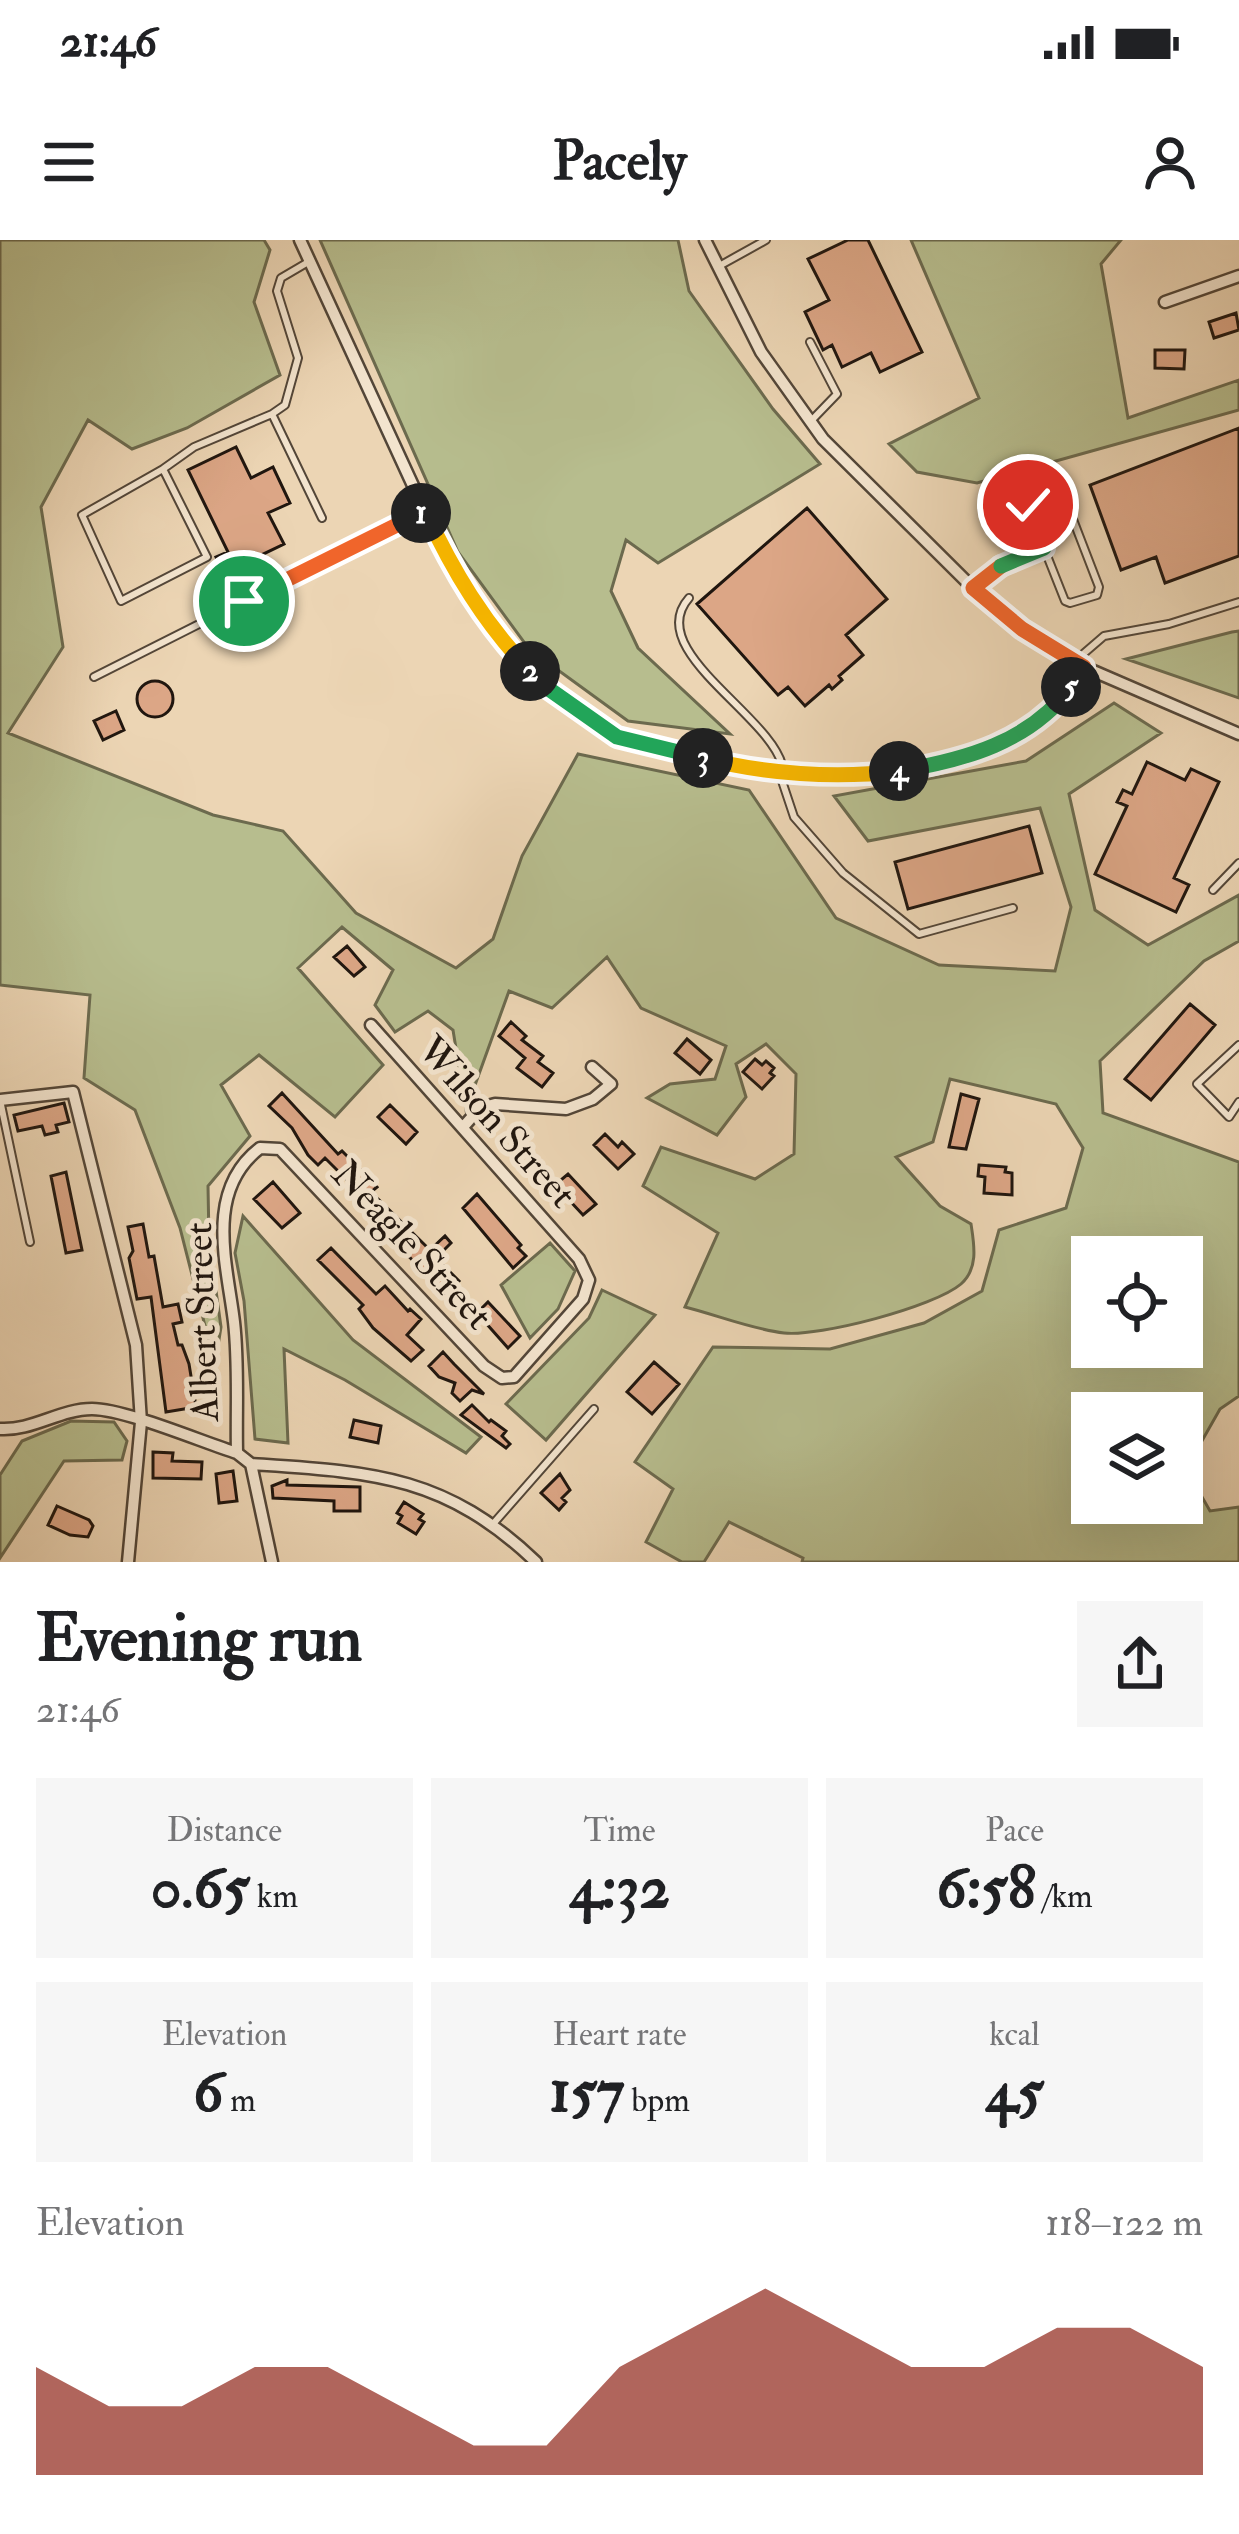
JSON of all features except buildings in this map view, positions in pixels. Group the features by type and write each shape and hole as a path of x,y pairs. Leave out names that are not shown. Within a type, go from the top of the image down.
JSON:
{"street":[{"path":"300,240 451,566 496,635 546,687 617,737 712,761 854,775 963,758 1045,719 1080,664"},
{"path":"706,240 761,352 823,440 973,588 1022,629 1080,664 1239,734"},
{"path":"1165,302 1239,276"},
{"name":"Wilson Street","path":"370,1025 464,1126 578,1259 589,1280 583,1299 514,1377 502,1378"},
{"path":"464,1126 480,1108 566,1108 593,1100 611,1084 592,1067"},
{"path":"0,1100 73,1091 136,1346 141,1422 128,1562"},
{"name":"Albert Street","path":"237,1453 234,1324 223,1262 223,1226 230,1188 246,1159 260,1148 280,1150"},
{"name":"Neagle Street","path":"280,1150 484,1366 502,1378"},
{"path":"0,1429 13,1430 67,1412 95,1409 237,1453 251,1464 367,1472 436,1492 493,1524 536,1562"},
{"path":"251,1464 272,1562"}],"lane":[{"path":"718,267 766,240"},
{"path":"163,469 207,557 121,601 82,515 194,447 285,405 298,358 277,291 281,278 310,261"},
{"path":"810,342 837,394 810,422"},
{"path":"272,414 322,518"},
{"path":"1056,487 1062,491 1099,587 1097,595 1065,601 1044,548 1028,500 1056,487"},
{"path":"94,676 425,511"},
{"path":"973,588 1007,562 1044,548"},
{"path":"689,598 679,609 678,629 692,657 770,737 781,754 794,817 842,873 919,934 1013,908"},
{"path":"1080,664 1104,636 1169,624 1239,602"},
{"path":"1213,890 1239,862"},
{"path":"1239,1045 1197,1084 1229,1117 1239,1102"},
{"path":"0,1100 30,1242"},
{"path":"493,1524 594,1409"}],"green space":[{"path":"0,240 264,240 270,250 254,302 280,375 187,428 132,449 88,420 41,507 63,647 8,733 213,815 283,831 356,913 456,968 493,939 522,856 578,754 749,790 836,918 939,965 1055,971 1071,907 1040,808 868,841 834,796 1026,761 1114,703 1161,733 1069,794 1095,910 1148,945 1239,895 1239,941 1204,961 1100,1061 1103,1113 1239,1162 1239,1396 1220,1409 1203,1439 1203,1392 1071,1392 1071,1524 1203,1524 1203,1499 1210,1511 1239,1507 1239,1562 802,1562 803,1558 729,1522 704,1562 682,1562 646,1542 673,1489 635,1462 713,1347 830,1349 924,1323 982,1291 999,1230 1066,1208 1083,1148 1056,1104 950,1079 933,1142 896,1157 940,1206 971,1224 973,1263 961,1284 927,1302 848,1325 801,1333 759,1328 685,1307 718,1233 643,1186 661,1147 755,1179 794,1154 796,1074 766,1044 736,1064 746,1097 717,1135 647,1098 670,1084 715,1079 726,1046 641,1008 607,957 552,1008 509,991 466,1110 453,1030 428,1011 395,1032 375,1005 393,970 342,927 298,968 383,1065 335,1117 259,1055 221,1085 250,1136 208,1186 209,1240 221,1327 215,1365 180,1228 135,1110 84,1078 90,995 0,985"},
{"path":"320,240 678,240 689,291 773,409 820,464 658,563 626,540 611,591 638,648 730,734 628,721 529,649 458,552"},
{"path":"911,240 1121,240 1101,264 1128,418 1239,380 1239,410 977,483 917,472 889,444 979,398"},
{"path":"1239,631 1239,698 1126,659 1232,632"},
{"path":"243,1216 353,1340 481,1437 466,1453 284,1349 288,1443 255,1439 244,1301 235,1253"},
{"path":"550,1243 575,1271 558,1309 530,1338 501,1285"},
{"path":"602,1290 655,1315 546,1440 506,1404 589,1318"},
{"path":"71,1421 114,1422 127,1441 122,1460 64,1461 0,1558 0,1475 22,1441"}],"route":[{"path":"244,601 425,511 451,566 496,635 546,687 617,737 712,761 815,773 894,772 963,758 1027,731 1057,706 1084,667 1005,617 973,588 1007,562 1044,548 1028,505"}]}
